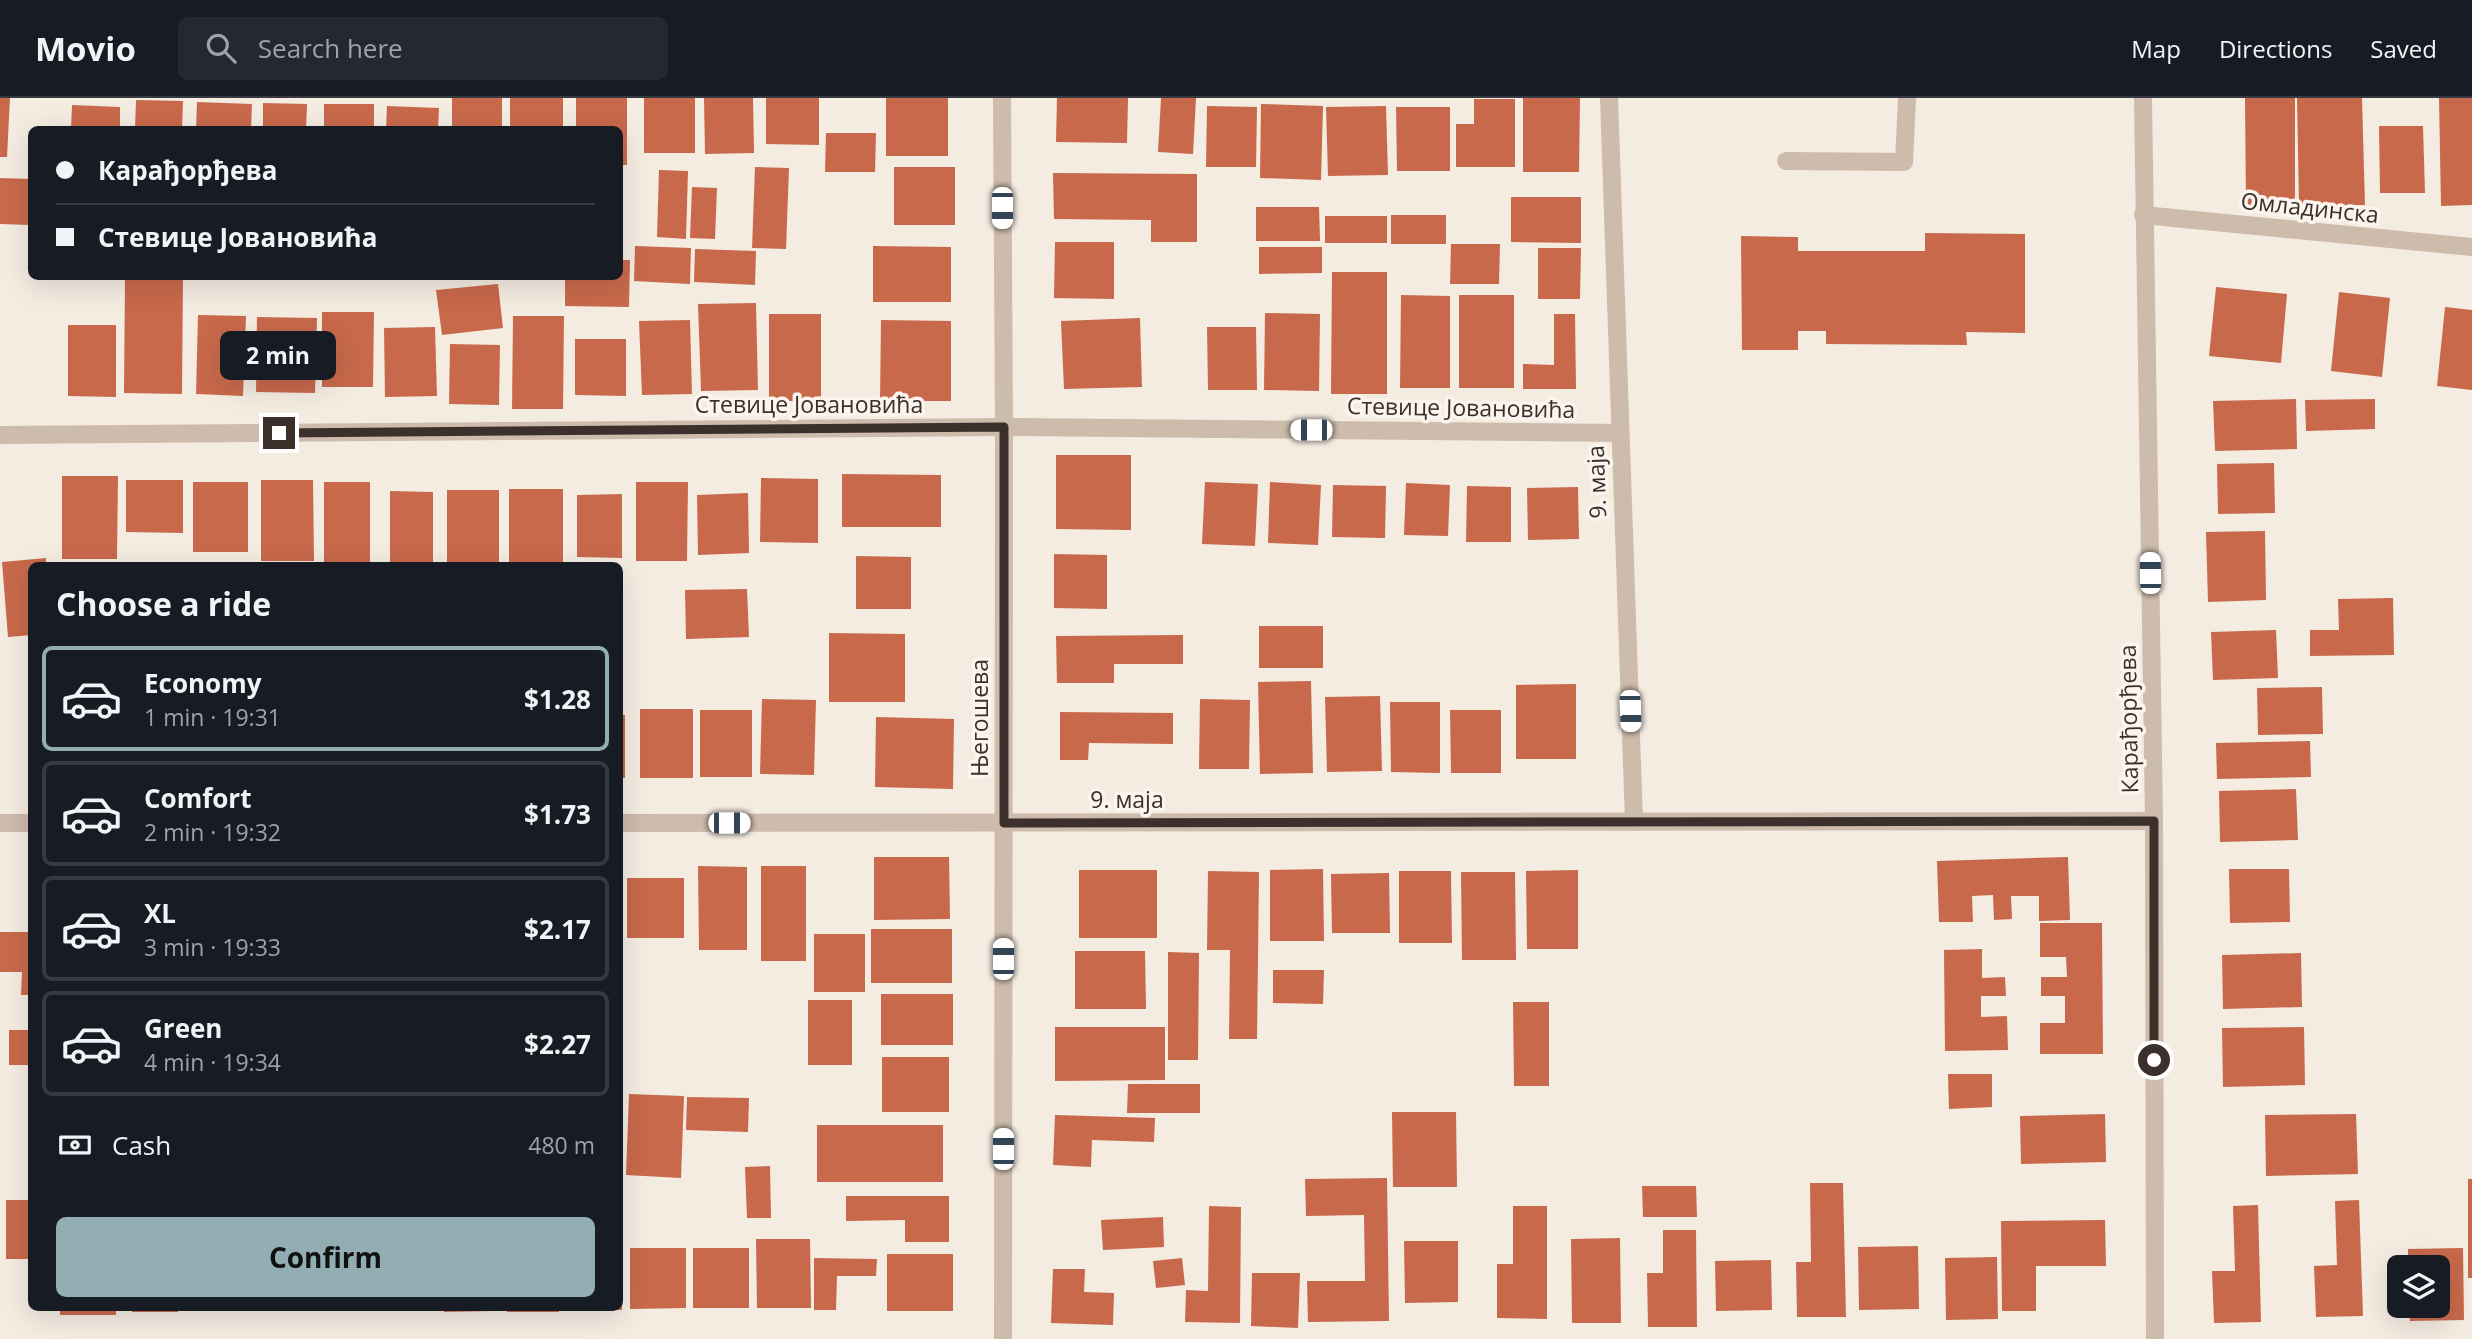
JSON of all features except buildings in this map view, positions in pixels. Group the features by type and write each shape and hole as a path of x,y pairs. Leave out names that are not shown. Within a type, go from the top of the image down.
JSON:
{"street":[{"name":"Његошева","path":"1002,98 1003,1339"},
{"name":"9. маја","path":"1609,98 1634,822"},
{"path":"1786,161 1904,162 1907,98"},
{"name":"Карађорђева","path":"2143,98 2154,821 2155,1339"},
{"name":"Омладинска","path":"2143,215 2472,247"},
{"name":"Стевице Јовановића","path":"0,435 1004,427 1619,433"},
{"name":"9. маја","path":"623,823 2154,821"},
{"path":"0,823 28,823"}],"route":[{"path":"279,433 1004,427 1004,823 2154,821 2154,1060"}]}
